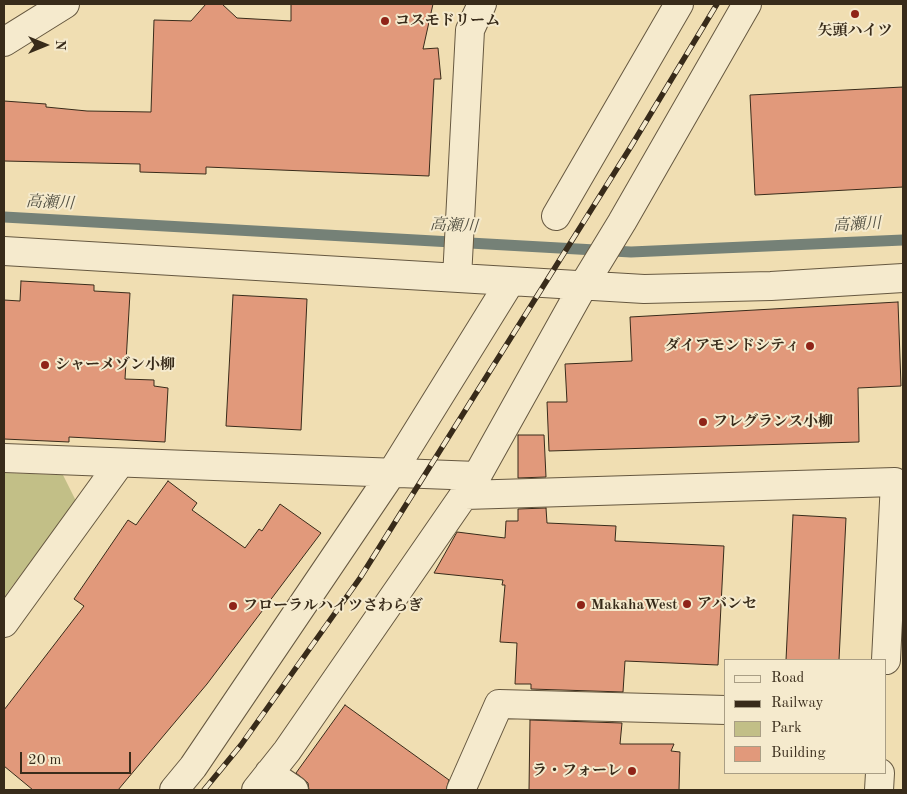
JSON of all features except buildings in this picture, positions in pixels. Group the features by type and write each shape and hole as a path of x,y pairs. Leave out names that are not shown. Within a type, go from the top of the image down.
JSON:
{"street":[{"path":"4,42 65,4"},
{"path":"457,272 470,30 482,4"},
{"path":"556,216 678,4"},
{"path":"294,790 263,782 471,485 587,279 747,4"},
{"path":"4,251 457,272 510,282 587,279 644,289 761,286 903,278"},
{"path":"174,790 194,767 390,474 510,282"},
{"path":"4,458 390,474 471,485 895,482 886,659"},
{"path":"4,623 120,463"},
{"path":"461,790 499,704 724,710"},
{"path":"879,790 880,774"}],"green space":[{"path":"4,473 63,475 76,501 4,597"}],"waterway":[{"name":"高瀬川","path":"4,217 631,252 903,240"}],"railway":[{"path":"204,790 241,745 360,578 630,148 717,4"}],"place":[{"name":"矢頭ハイツ","path":"855,14"},
{"name":"コスモドリーム","path":"385,21"},
{"name":"ダイアモンドシティ","path":"810,346"},
{"name":"シャーメゾン小柳","path":"45,365"},
{"name":"フレグランス小柳","path":"703,422"},
{"name":"アバンセ","path":"687,604"},
{"name":"MakahaWest","path":"581,605"},
{"name":"フローラルハイツさわらぎ","path":"233,606"},
{"name":"ラ・フォーレ","path":"632,771"}]}
